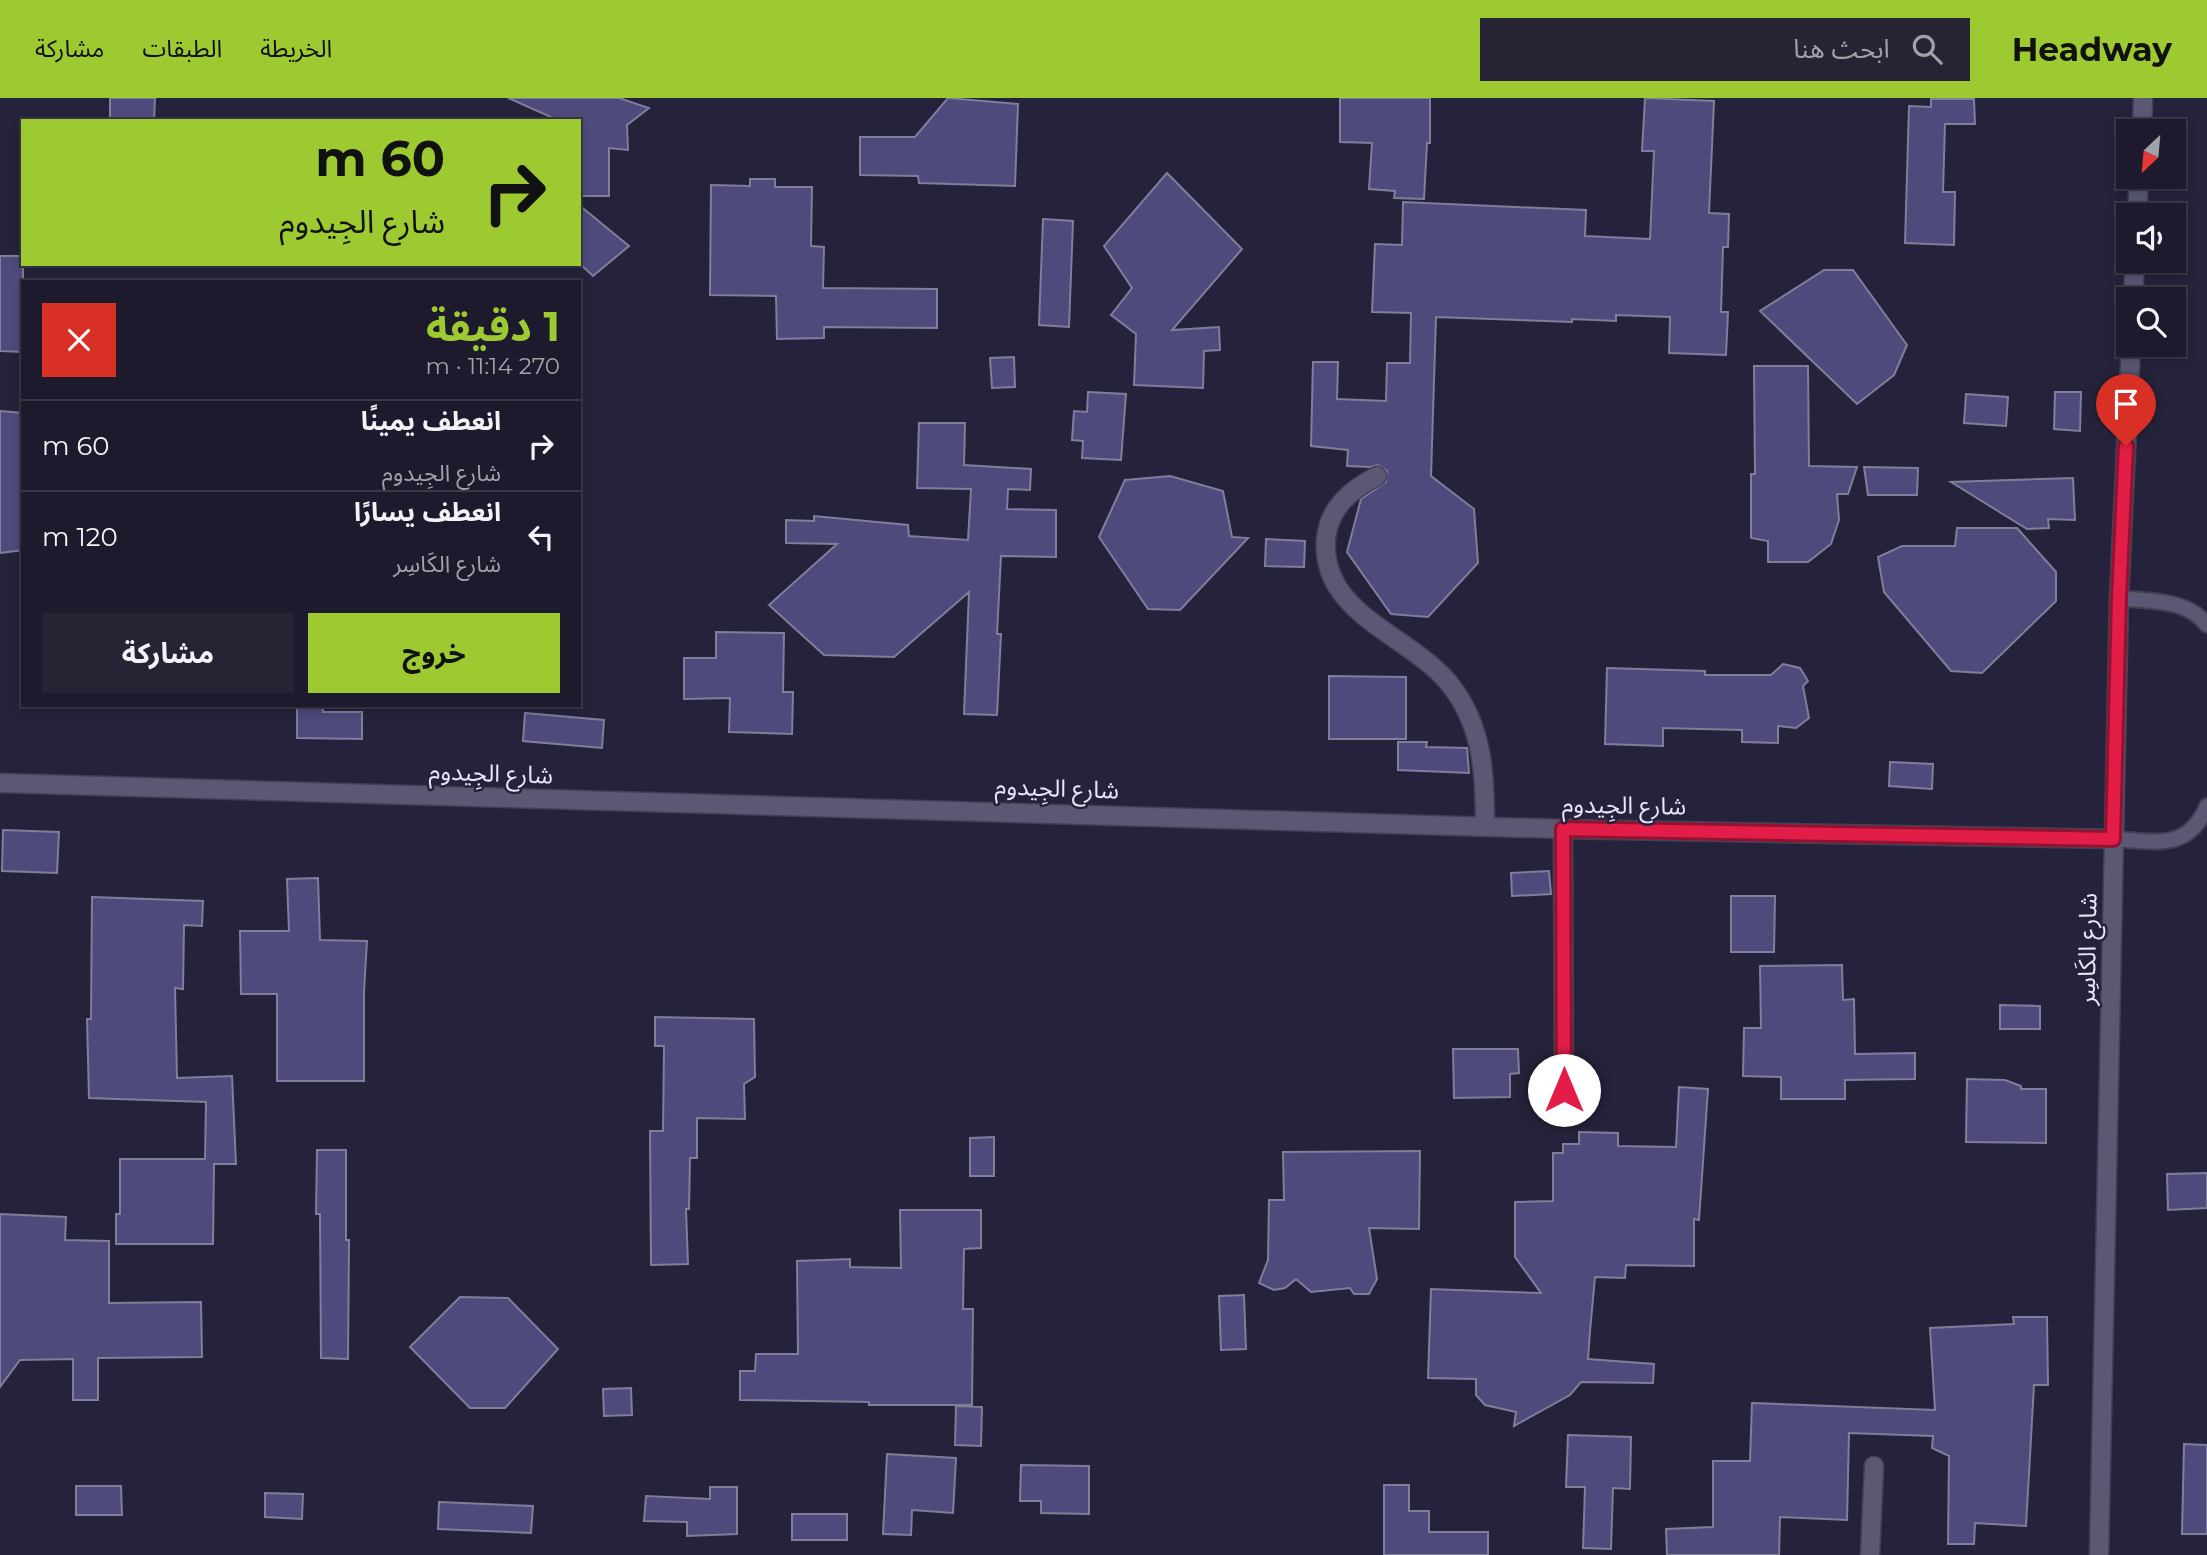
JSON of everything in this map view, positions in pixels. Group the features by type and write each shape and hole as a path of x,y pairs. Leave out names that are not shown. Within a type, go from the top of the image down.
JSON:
{"street":[{"path":"2142,119 2143,98"},
{"name":"شارع الكَاسِر","path":"2099,1555 2119,598 2130,357"},
{"path":"1377,476 1354,488 1337,506 1327,530 1325,555 1331,580 1346,601 1428,663 1451,686 1469,714 1480,745 1485,778 1485,825"},
{"name":"شارع الجِيدوم","path":"0,783 1563,829 2113,839"},
{"path":"1563,829 1564,1090"},
{"path":"1870,1555 1874,1466"}],"lane":[{"path":"2119,598 2179,604 2198,615 2207,625"},
{"path":"2113,839 2172,842 2194,828 2207,806"}],"building":[{"path":"110,98 155,98 154,119 110,119"},
{"path":"508,98 619,98 649,108 627,125 628,150 609,148 609,196 581,196 581,119 555,119"},
{"path":"948,98 1018,104 1015,186 919,183 918,176 860,175 860,137 915,137"},
{"path":"1340,98 1430,98 1430,143 1427,143 1424,199 1394,198 1395,191 1369,189 1372,143 1340,142"},
{"path":"1645,98 1714,101 1709,213 1729,214 1728,247 1723,247 1721,312 1728,312 1726,355 1669,353 1670,317 1616,315 1616,321 1572,319 1572,322 1436,317 1431,476 1474,509 1478,563 1428,617 1391,614 1347,552 1361,499 1386,482 1387,471 1378,465 1347,466 1348,450 1311,446 1313,362 1338,362 1337,399 1386,401 1387,363 1410,363 1411,313 1372,312 1375,244 1402,245 1403,202 1586,210 1585,236 1650,239 1654,151 1642,151"},
{"path":"1931,99 1974,99 1975,124 1945,124 1943,192 1955,192 1954,245 1905,243 1909,106 1931,107"},
{"path":"1167,173 1242,249 1172,330 1219,327 1220,350 1204,351 1203,388 1134,385 1136,334 1111,315 1132,288 1104,246"},
{"path":"750,179 775,179 775,187 812,187 811,246 824,247 823,288 937,289 937,328 824,327 824,338 777,339 776,296 710,295 711,185 750,186"},
{"path":"581,207 629,246 593,276 581,265"},
{"path":"1043,219 1073,221 1069,327 1039,325"},
{"path":"0,256 21,256 21,352 0,351"},
{"path":"1824,270 1853,270 1907,345 1894,375 1857,404 1760,311"},
{"path":"1014,357 1015,387 992,388 990,358"},
{"path":"1754,366 1808,366 1809,466 1857,467 1848,494 1837,494 1839,520 1831,544 1808,562 1768,562 1768,541 1751,538 1751,474 1755,474"},
{"path":"1088,392 1126,394 1121,460 1082,458 1083,441 1072,440 1074,411 1087,412"},
{"path":"2055,392 2081,392 2080,431 2054,429"},
{"path":"1966,394 2008,397 2006,426 1964,423"},
{"path":"0,411 21,413 21,550 0,553"},
{"path":"919,423 965,423 964,465 1031,469 1030,490 1008,489 1007,509 1056,510 1056,557 1001,556 997,715 964,714 969,592 894,657 824,655 769,605 837,544 786,543 786,520 814,521 814,516 908,525 909,536 968,540 971,489 917,488"},
{"path":"1864,467 1918,468 1917,495 1868,495"},
{"path":"1170,476 1223,491 1232,537 1248,538 1180,610 1148,609 1099,537 1125,480"},
{"path":"2073,478 2075,520 2048,519 2049,528 2027,529 1951,482"},
{"path":"1957,528 2017,528 2056,572 2056,601 1982,673 1951,671 1884,592 1878,557 1902,546 1955,546"},
{"path":"1266,539 1305,541 1304,567 1265,566"},
{"path":"716,632 784,633 783,692 793,692 792,734 729,732 730,698 684,699 684,658 716,658"},
{"path":"1783,664 1800,668 1808,681 1803,686 1809,718 1796,728 1778,726 1778,743 1742,742 1742,730 1663,728 1663,746 1605,744 1607,668 1705,671 1705,675 1771,675"},
{"path":"1329,676 1406,677 1406,739 1329,739"},
{"path":"297,707 323,707 323,712 362,712 362,739 297,738"},
{"path":"525,713 604,720 602,748 523,741"},
{"path":"1398,742 1427,742 1426,747 1467,748 1469,773 1398,770"},
{"path":"1890,762 1933,764 1932,789 1889,786"},
{"path":"3,830 59,832 57,873 2,871"},
{"path":"1549,871 1551,894 1512,896 1511,873"},
{"path":"318,878 320,940 367,941 364,1081 277,1081 277,994 241,994 240,931 289,931 287,879"},
{"path":"1731,896 1775,896 1774,952 1731,952"},
{"path":"92,897 203,901 202,926 184,925 183,989 175,988 177,1078 232,1076 236,1164 214,1164 213,1244 116,1244 116,1214 120,1214 120,1159 205,1159 206,1102 89,1098 87,1019 91,1019"},
{"path":"1842,965 1843,1000 1854,999 1855,1054 1915,1053 1915,1079 1845,1080 1845,1099 1781,1099 1781,1077 1743,1076 1744,1028 1761,1028 1760,966"},
{"path":"2000,1005 2040,1006 2040,1029 2000,1029"},
{"path":"655,1017 754,1019 755,1077 744,1084 745,1119 697,1118 697,1158 690,1158 689,1209 686,1209 688,1264 651,1265 650,1131 663,1131 664,1046 655,1046"},
{"path":"1453,1049 1518,1049 1519,1073 1510,1074 1510,1097 1454,1098"},
{"path":"1967,1079 2005,1080 2021,1086 2021,1089 2046,1089 2046,1143 1966,1142"},
{"path":"1679,1087 1708,1089 1699,1220 1694,1219 1694,1266 1626,1265 1625,1278 1595,1277 1590,1331 1588,1359 1654,1364 1653,1383 1581,1382 1570,1395 1514,1426 1516,1412 1485,1405 1476,1395 1476,1379 1428,1378 1431,1289 1541,1293 1515,1257 1515,1202 1553,1201 1553,1153 1563,1153 1563,1144 1579,1144 1579,1132 1618,1133 1618,1146 1676,1147"},
{"path":"994,1137 994,1176 970,1176 970,1138"},
{"path":"317,1150 346,1150 346,1240 349,1240 348,1359 321,1358 320,1214 316,1214"},
{"path":"1420,1151 1419,1229 1369,1228 1377,1279 1369,1294 1354,1294 1350,1288 1311,1292 1296,1279 1285,1288 1274,1290 1259,1283 1268,1260 1269,1200 1284,1200 1283,1152"},
{"path":"2207,1173 2207,1208 2168,1210 2167,1174"},
{"path":"900,1210 981,1210 981,1248 964,1249 963,1309 973,1309 972,1405 869,1405 869,1402 740,1400 740,1371 755,1371 756,1354 798,1354 797,1261 850,1259 850,1267 901,1268"},
{"path":"0,1214 66,1217 65,1240 109,1241 109,1303 201,1302 202,1357 98,1358 98,1400 73,1400 73,1359 20,1360 0,1387"},
{"path":"1244,1295 1246,1349 1221,1350 1219,1296"},
{"path":"460,1297 508,1298 558,1349 505,1408 470,1408 410,1347"},
{"path":"2013,1317 2047,1317 2048,1385 2034,1385 2026,1526 1975,1523 1974,1544 1948,1544 1949,1456 1932,1448 1933,1436 1849,1433 1847,1520 1780,1517 1779,1555 1667,1555 1666,1529 1713,1527 1713,1461 1750,1461 1752,1403 1935,1410 1930,1328 2014,1324"},
{"path":"631,1388 632,1415 604,1416 603,1389"},
{"path":"956,1406 982,1407 981,1446 955,1445"},
{"path":"1568,1435 1631,1437 1630,1489 1613,1488 1611,1549 1583,1548 1585,1487 1566,1487"},
{"path":"2184,1444 2207,1445 2207,1534 2182,1534"},
{"path":"887,1454 956,1458 953,1513 912,1510 911,1535 883,1534"},
{"path":"1021,1465 1089,1466 1089,1514 1041,1513 1041,1501 1020,1501"},
{"path":"1384,1485 1409,1485 1409,1511 1429,1511 1429,1532 1488,1532 1488,1555 1384,1555"},
{"path":"76,1486 121,1486 122,1515 76,1515"},
{"path":"710,1487 737,1487 737,1534 687,1536 687,1522 644,1521 646,1496 710,1499"},
{"path":"265,1493 303,1494 302,1519 265,1517"},
{"path":"439,1502 533,1506 531,1533 438,1529"},
{"path":"792,1514 847,1514 847,1540 792,1540"}],"route":[{"path":"1564,1090 1563,829 2113,839 2126,446"}]}
